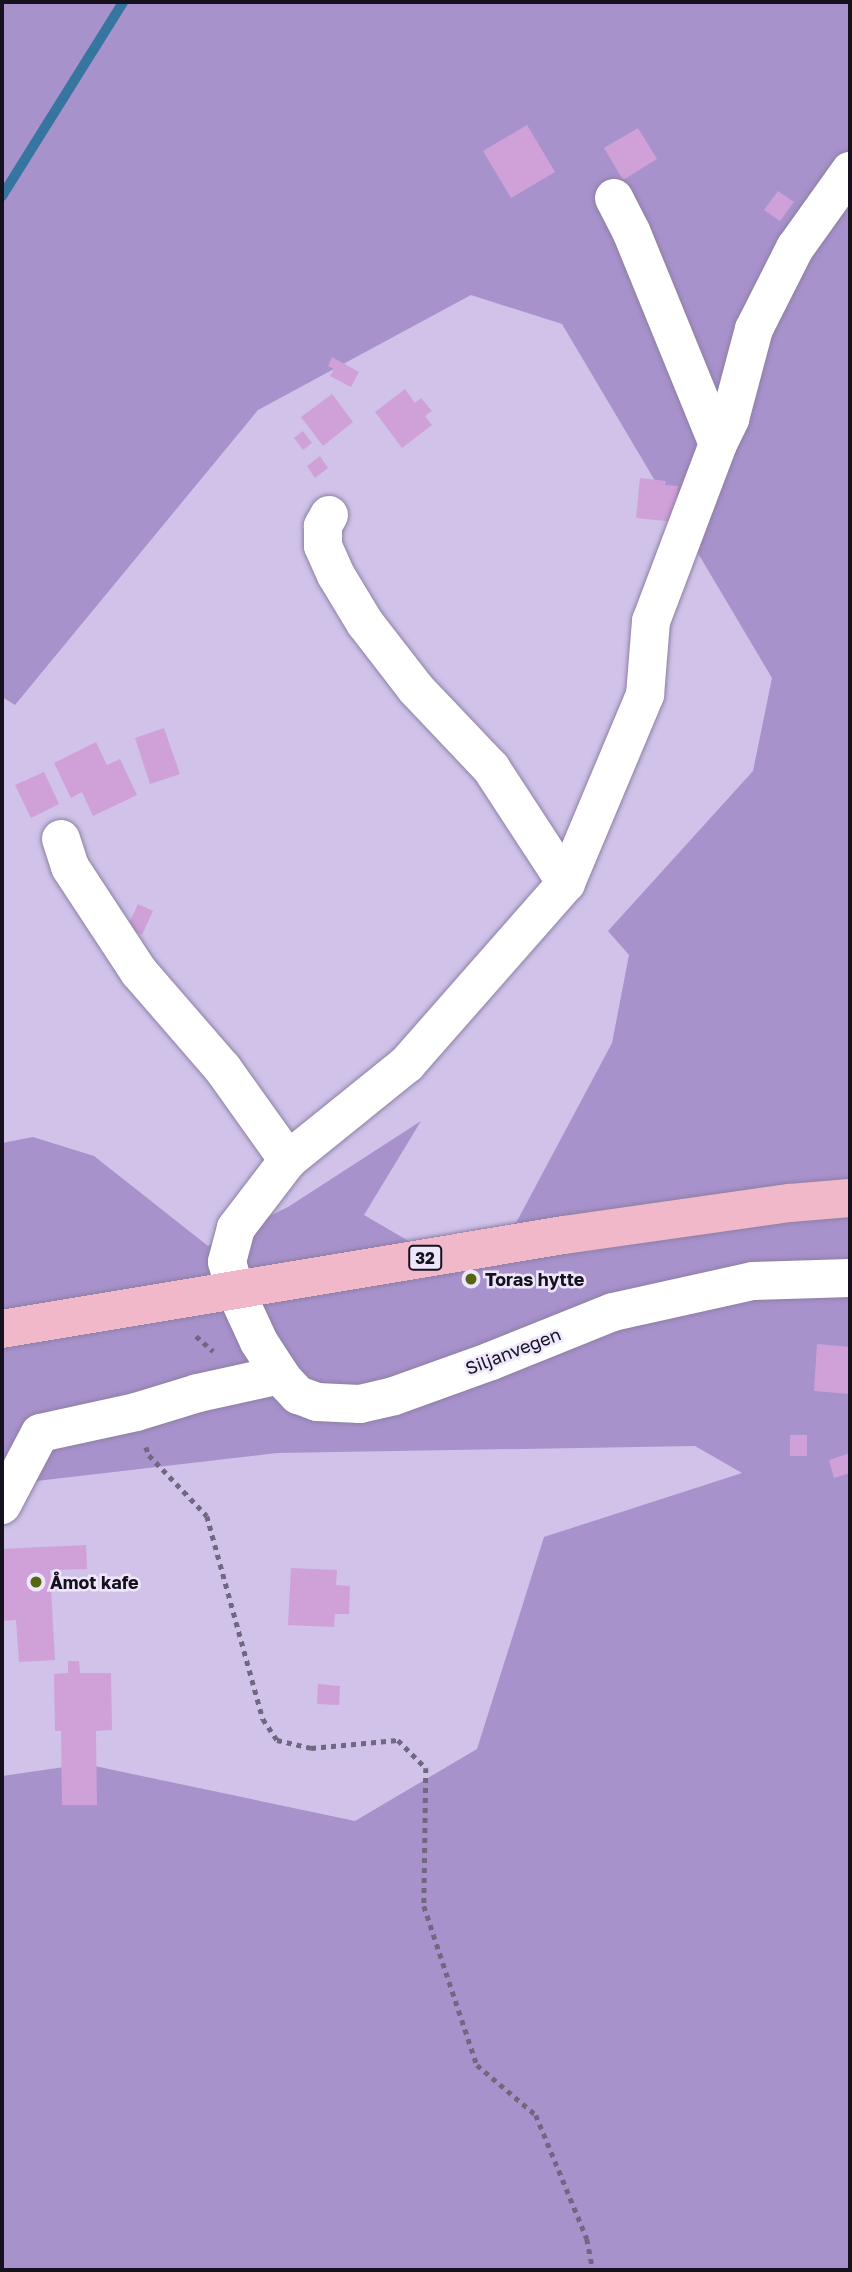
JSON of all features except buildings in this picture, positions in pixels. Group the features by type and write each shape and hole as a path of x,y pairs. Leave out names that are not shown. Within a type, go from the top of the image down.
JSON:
{"main road":[{"name":"32","path":"2,1329 564,1235 790,1203 850,1198"}],"street":[{"name":"Siljanvegen","path":"850,170 805,232 754,329 730,419 651,621 645,695 566,883 407,1064 288,1160 236,1228 227,1262 235,1290 259,1342 280,1375 298,1395 317,1402 360,1404 394,1396 491,1361 612,1312 753,1281 850,1278"},
{"path":"614,198 631,231 718,444"},
{"path":"329,515 323,526 323,546 335,575 365,623 416,689 491,768 566,883"},
{"path":"61,839 70,867 139,972 223,1069 288,1160"},
{"path":"2,1505 40,1433 136,1412 198,1393 280,1375"}],"path":[{"path":"136,1412 149,1455 207,1516 263,1719 278,1740 311,1748 398,1740 426,1768 424,1906 477,2065 537,2115 587,2239 593,2270"}],"shaded area":[{"path":"2,2 850,2 850,2270 2,2270 2,1776 85,1764 355,1821 477,1749 544,1537 742,1473 695,1446 277,1453 2,1485 2,1143 33,1137 94,1156 208,1246 288,1207 421,1121 364,1215 424,1250 516,1223 612,1043 629,955 608,931 753,771 772,678 562,324 471,295 258,410 15,705 2,697"}],"waterway":[{"path":"2,196 123,2"}],"place":[{"name":"Toras hytte","path":"471,1279"},
{"name":"Åmot kafe","path":"36,1582"}]}
